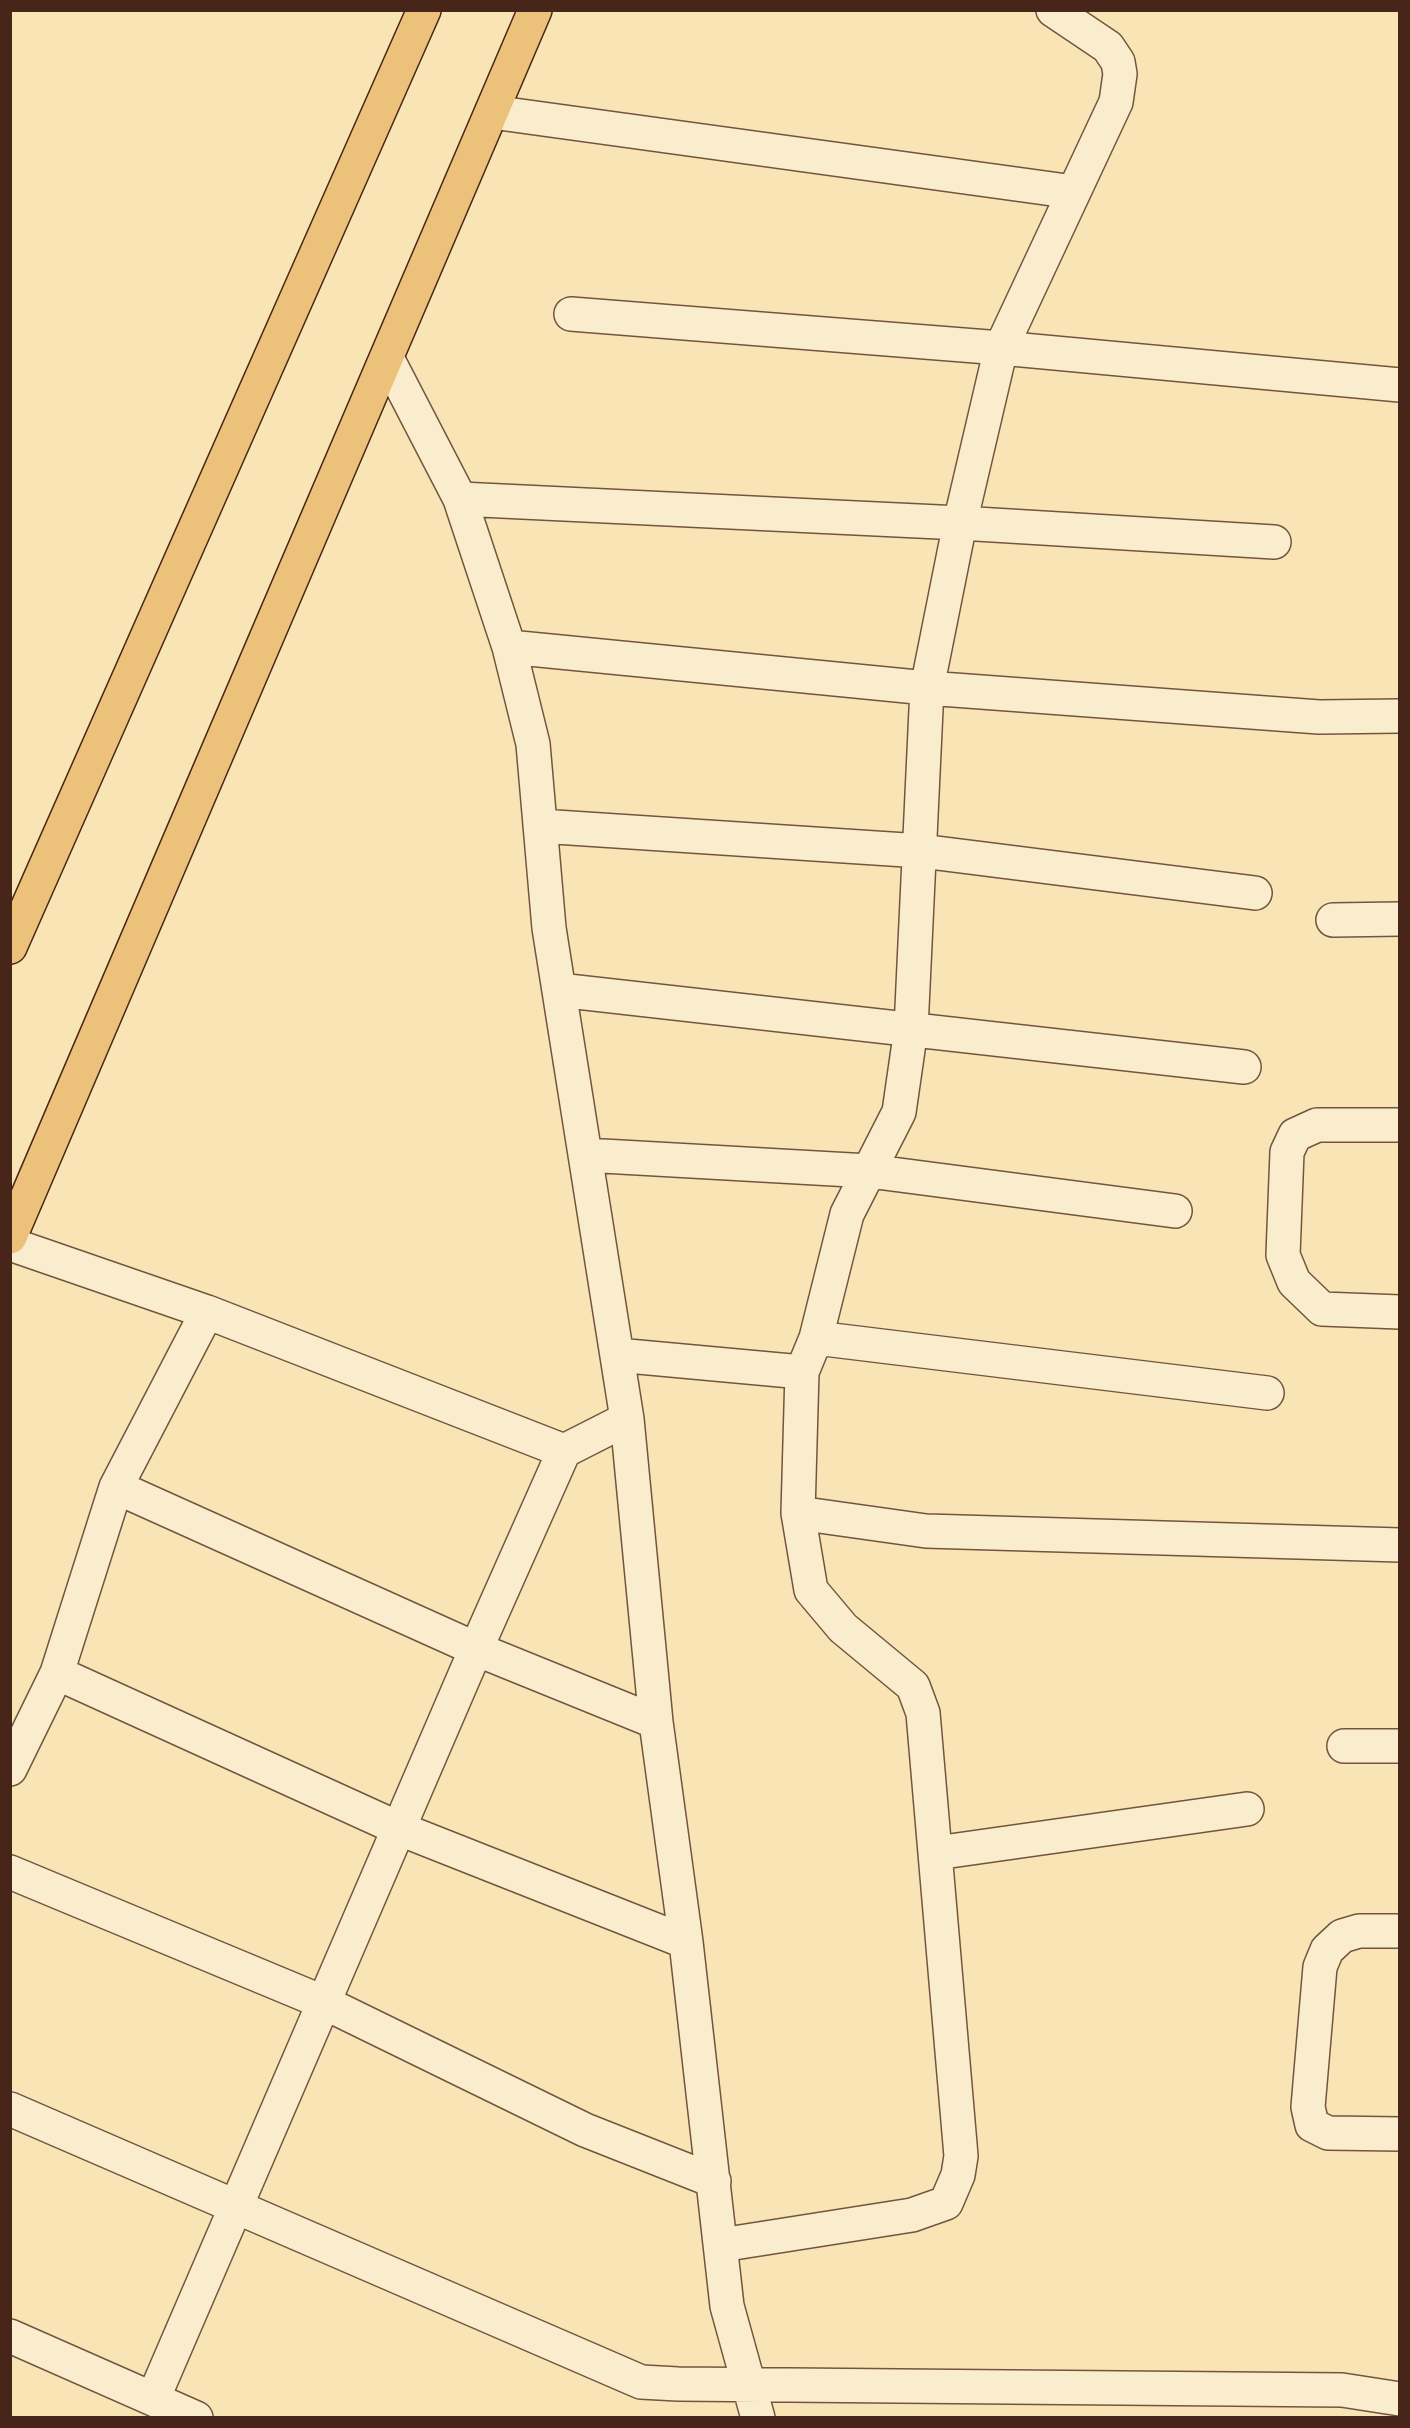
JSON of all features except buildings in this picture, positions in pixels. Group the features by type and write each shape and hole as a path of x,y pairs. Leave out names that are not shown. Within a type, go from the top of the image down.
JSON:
{"highway":[{"path":"10,947 424,10"},
{"path":"10,1237 535,10"}],"street":[{"path":"721,2246 912,2215 946,2203 958,2175 962,2156 923,1713 913,1686 843,1628 810,1590 798,1513 802,1372 816,1338 847,1214 899,1112 911,1029 927,688 960,523 1001,348 1116,102 1120,74 1118,62 1108,47 1053,10"},
{"path":"492,112 1074,192"},
{"path":"571,314 1001,348 1400,385"},
{"path":"387,358 460,499 509,647 533,744 549,928 627,1419 656,1722 687,1942 727,2306 758,2418"},
{"path":"460,499 960,523 1274,542"},
{"path":"509,647 927,688 1319,717 1400,716"},
{"path":"540,826 921,851 1255,893"},
{"path":"1333,920 1400,919"},
{"path":"559,990 1244,1067"},
{"path":"1400,1125 1317,1125 1295,1135 1287,1152 1283,1255 1294,1282 1322,1309 1400,1312"},
{"path":"585,1155 869,1172 1175,1210"},
{"path":"10,1244 207,1312 564,1450"},
{"path":"10,1769 57,1673 116,1487 207,1312"},
{"path":"816,1338 1267,1393"},
{"path":"617,1355 802,1372"},
{"path":"153,2399 564,1450 627,1419"},
{"path":"116,1487 476,1649 656,1722"},
{"path":"798,1513 926,1531 1400,1545"},
{"path":"57,1673 400,1829 687,1942"},
{"path":"1344,1746 1400,1746"},
{"path":"936,1853 1247,1809"},
{"path":"10,1872 325,2003 585,2130 714,2181"},
{"path":"1400,1931 1359,1930 1341,1936 1327,1950 1320,1967 1308,2107 1311,2125 1328,2133 1400,2134"},
{"path":"10,2109 641,2382 749,2383 1344,2404 1400,2399"},
{"path":"10,2336 196,2418"}]}
